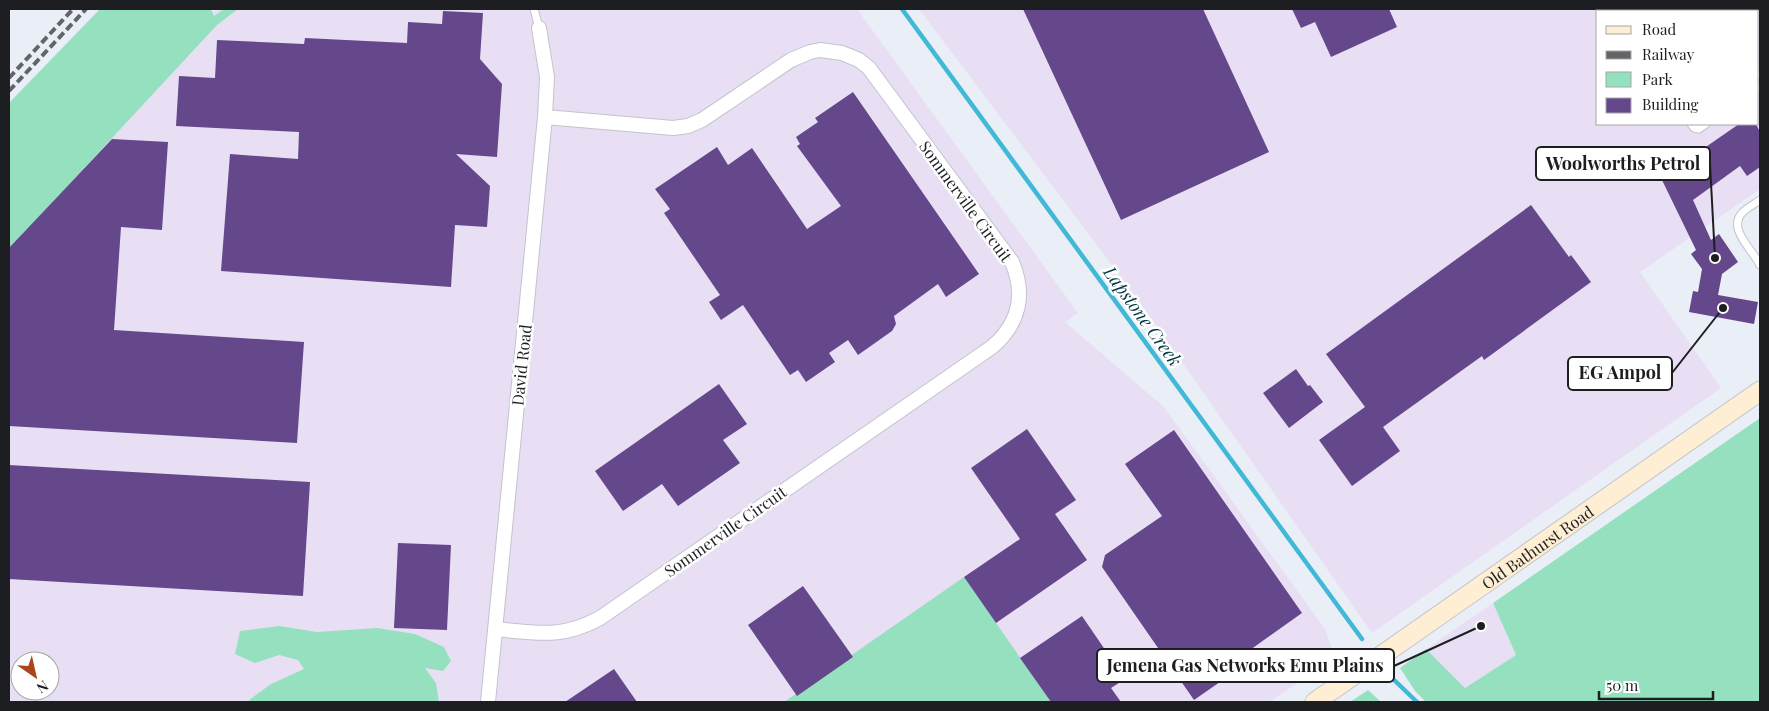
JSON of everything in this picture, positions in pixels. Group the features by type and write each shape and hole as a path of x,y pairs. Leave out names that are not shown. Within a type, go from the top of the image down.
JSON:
{"main road":[{"name":"Old Bathurst Road","path":"1316,702 1760,391"}],"street":[{"name":"David Road","path":"488,702 545,117 547,77 539,28"},
{"name":"Sommerville Circuit","path":"496,629 546,634 560,633 573,630 600,618 992,347 1008,331 1016,313 1019,300 1020,288 1012,262 869,68 849,55 820,50 800,55 702,120 680,128 545,117"}],"lane":[{"path":"534,9 539,28"},
{"path":"1692,125 1694,128 1699,129 1705,125"},
{"path":"1760,200 1742,213 1737,223 1739,233 1760,265"}],"shaded area":[{"path":"222,9 857,9 1078,313 1065,322 1164,407 1325,629 1335,657 1270,702 9,702 9,219 199,15"},
{"path":"919,9 1760,9 1760,189 1640,272 1721,388 1372,633 1139,301"},
{"path":"1493,603 1516,655 1465,688 1426,649"}],"green space":[{"path":"100,9 211,9 214,16 224,9 238,9 217,25 9,249 9,103"},
{"path":"1760,418 1760,702 1426,702 1415,691 1400,668 1426,649 1465,688 1516,655 1493,603"},
{"path":"964,577 1051,702 784,702"},
{"path":"279,626 317,632 377,628 415,634 444,647 451,661 443,671 425,668 436,683 439,702 251,702 249,700 271,684 304,669 298,660 279,655 255,663 235,654 240,631"},
{"path":"1368,690 1381,702 1350,702"}],"building":[{"path":"1023,9 1203,9 1269,152 1121,220"},
{"path":"1292,9 1389,9 1397,27 1331,57 1315,22 1301,28"},
{"path":"443,11 483,13 480,59 502,84 497,157 456,154 490,186 487,227 455,225 451,287 221,271 230,154 298,159 299,132 176,126 179,76 215,78 217,40 304,44 305,38 407,43 408,22 442,24"},
{"path":"853,92 979,274 946,297 938,284 894,316 896,324 892,331 858,355 848,340 829,353 835,362 806,382 798,370 790,375 743,305 721,320 709,302 720,295 664,213 670,209 655,189 717,147 728,165 752,148 807,229 841,206 797,146 800,144 796,137 818,122 815,118"},
{"path":"1738,125 1756,125 1760,132 1760,167 1747,176 1740,166 1693,200 1711,240 1719,234 1738,262 1722,274 1718,295 1758,302 1754,324 1689,312 1693,291 1698,292 1702,269 1691,254 1696,250 1661,178"},
{"path":"112,139 168,142 162,230 121,227 114,330 304,342 297,443 9,426 9,248"},
{"path":"1531,205 1569,257 1571,255 1591,282 1484,360 1482,356 1383,427 1400,451 1352,486 1319,440 1365,407 1326,354"},
{"path":"1296,369 1323,402 1289,428 1263,393"},
{"path":"719,384 747,424 723,440 740,463 678,506 662,484 623,511 595,471"},
{"path":"1027,429 1076,500 1055,514 1087,560 996,623 964,577 1020,539 971,468"},
{"path":"1174,430 1302,613 1250,650 1256,657 1194,700 1102,567 1105,555 1162,516 1125,464"},
{"path":"9,465 310,482 303,596 9,579"},
{"path":"398,543 451,545 447,630 394,628"},
{"path":"803,586 853,657 797,696 748,625"},
{"path":"1082,616 1125,679 1111,688 1121,702 1051,702 1020,658"},
{"path":"614,669 637,702 565,702"}],"waterway":[{"name":"Lapstone Creek","path":"902,9 1362,639"},
{"name":"Lapstone Creek","path":"1391,677 1417,702"}],"railway":[{"path":"9,78 73,9"},
{"path":"9,91 86,9"}],"place":[{"name":"Woolworths Petrol","path":"1715,258"},
{"name":"EG Ampol","path":"1723,308"},
{"name":"Jemena Gas Networks Emu Plains","path":"1481,626"}]}
